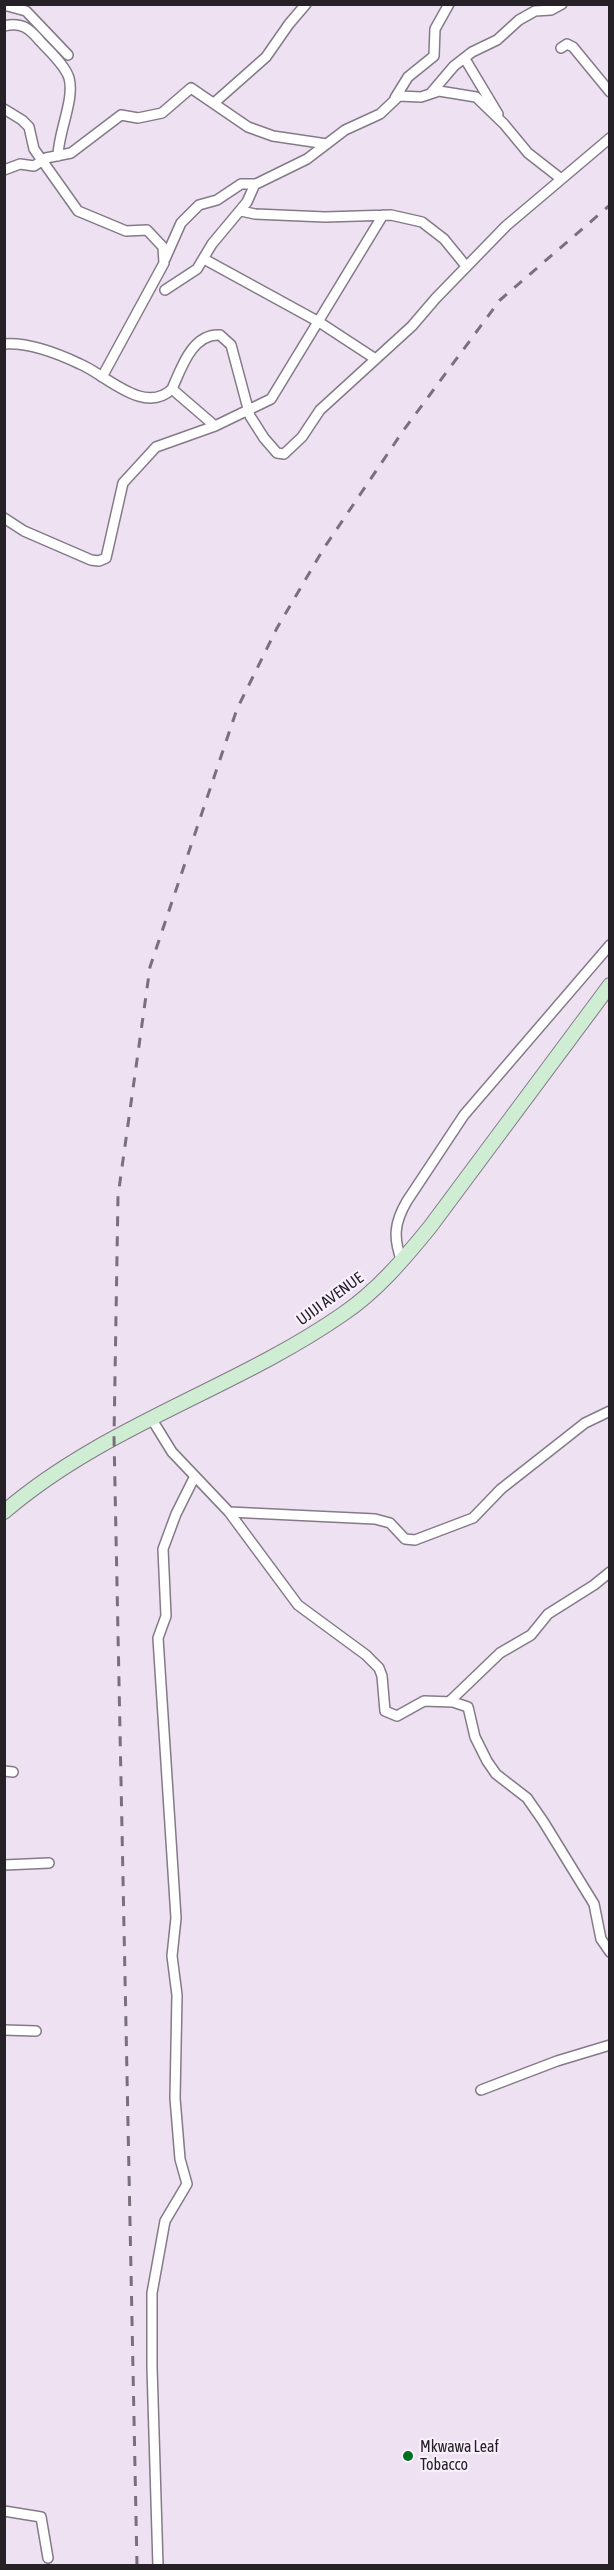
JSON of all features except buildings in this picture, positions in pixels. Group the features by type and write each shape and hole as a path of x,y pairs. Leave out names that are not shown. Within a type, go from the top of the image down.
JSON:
{"main road":[{"name":"UJIJI AVENUE","path":"5,1511 68,1463 151,1418 218,1387 344,1314 402,1262 609,985"}],"street":[{"path":"214,103 267,57 289,24 306,4"},
{"path":"102,378 165,259 181,223 197,206 217,200 241,184 255,184 306,159 345,130 380,114 395,98 408,77 434,56 435,29 449,4"},
{"path":"430,93 451,69 472,52 497,40 507,28 530,13 552,10 562,4"},
{"path":"4,5 26,11 68,55"},
{"path":"4,26 15,24 29,28 69,77 68,100 58,138 58,156"},
{"path":"561,48 567,45 573,47 609,92"},
{"path":"465,59 504,124"},
{"path":"4,170 20,164 34,166 42,161 71,153 121,115 138,118 162,113 190,88 196,89 239,123 262,132 327,144"},
{"path":"395,98 446,91 476,97 504,124 528,153 560,178"},
{"path":"4,109 29,127 31,143 78,212 126,231 147,230 161,243 165,259"},
{"path":"6,341 82,364 131,394 159,396 172,389 187,356 197,344 206,337 220,335 231,345 248,410 264,438 276,453 284,454 302,436 320,410 374,358 412,326 466,266 560,178 609,138"},
{"path":"165,290 194,272 212,244 241,211 255,184"},
{"path":"241,211 255,214 398,216 426,224 444,239 466,266"},
{"path":"4,518 34,536 91,560 101,561 109,552 120,488 150,451 164,443 215,426 271,399 383,215"},
{"path":"204,259 319,322 374,358"},
{"path":"172,389 215,426"},
{"path":"402,1262 395,1244 394,1232 407,1201 464,1115 593,968 609,945"},
{"path":"229,1512 375,1519 390,1523 405,1539 415,1540 473,1518 506,1485 585,1423 609,1411"},
{"path":"151,1418 172,1452 194,1478 229,1512 306,1613 366,1655 379,1668 385,1711 397,1716 420,1702 449,1702 468,1707 475,1737 487,1761 496,1774 527,1798 594,1904 601,1939 609,1952"},
{"path":"158,2565 152,2293 165,2222 187,2184 180,2159 175,2098 177,1995 172,1956 176,1918 158,1638 166,1616 163,1549 176,1514 194,1478"},
{"path":"449,1702 500,1653 531,1635 548,1614 594,1585 609,1572"},
{"path":"4,1865 50,1863"},
{"path":"4,2030 36,2031"},
{"path":"481,2090 557,2061 609,2045"},
{"path":"4,2511 41,2517 48,2558"}],"railway":[{"path":"137,2566 114,1437 118,1196 150,967 237,709 277,628 324,548 403,431 500,300 610,205"}],"place":[{"name":"Mkwawa Leaf Tobacco","path":"408,2456"}]}
